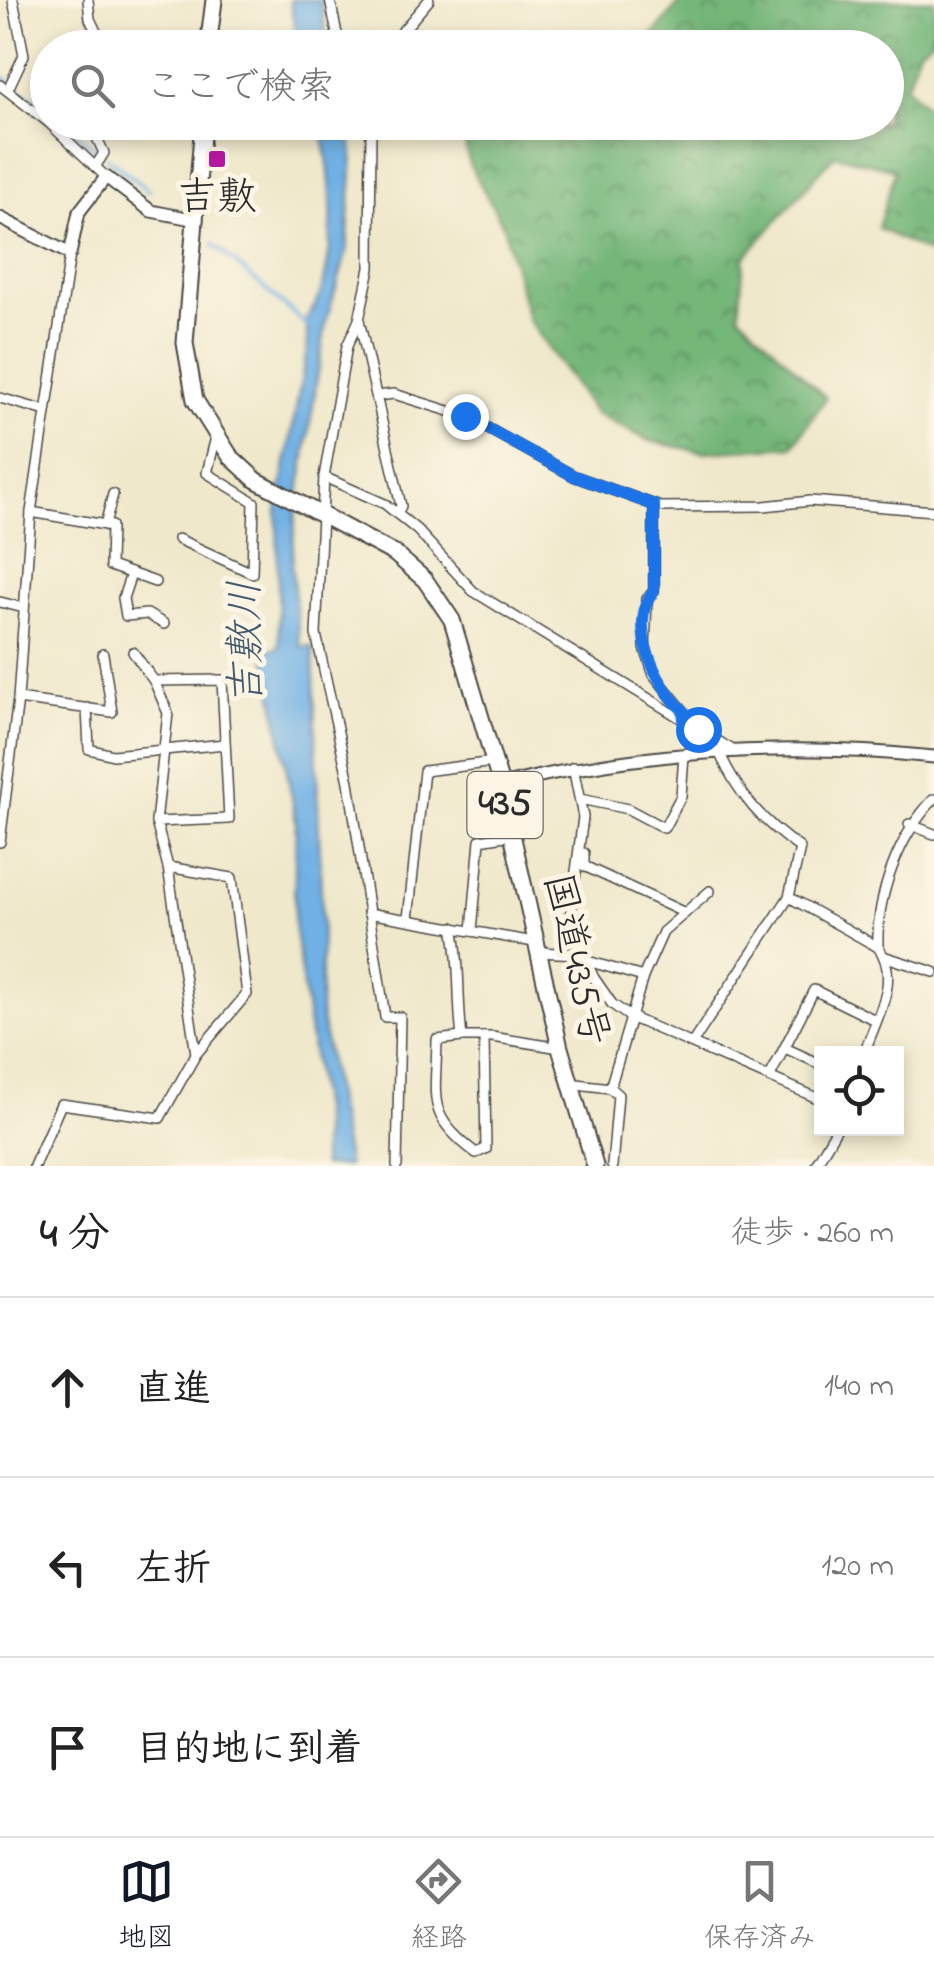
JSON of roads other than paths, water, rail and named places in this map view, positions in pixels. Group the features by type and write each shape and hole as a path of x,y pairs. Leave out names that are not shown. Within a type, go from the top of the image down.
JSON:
{"highway":[{"path":"210,30 214,0"},
{"name":"国道435号","path":"201,140 184,343 196,400 216,437 256,480 395,554 441,602 462,646 501,785 560,1048 596,1166"}],"street":[{"path":"14,0 24,55 4,87 30,108"},
{"path":"88,0 95,30"},
{"path":"330,0 336,30"},
{"path":"403,30 429,0"},
{"path":"67,140 151,211 197,220"},
{"path":"95,167 104,153 99,140"},
{"path":"372,140 371,250 359,320 347,346 318,515 316,634 349,782 385,1017 400,1017 397,1166"},
{"path":"0,842 18,699 31,512 70,254 79,212 106,176"},
{"path":"0,218 70,254"},
{"path":"359,320 401,506 397,514"},
{"path":"377,396 394,394 465,416 574,476 654,505 764,506 810,500 934,511"},
{"path":"0,398 46,412"},
{"path":"178,539 252,573 254,502 207,473 216,437"},
{"path":"324,477 397,514 472,591 738,753"},
{"path":"105,525 113,494"},
{"path":"654,505 654,591 647,600 645,648 654,675 683,710 684,720"},
{"path":"31,512 111,526 110,566 155,582"},
{"path":"131,574 123,598 126,616 147,614 164,624"},
{"path":"0,602 24,608"},
{"path":"133,652 154,681 168,713 156,822 168,867 196,1054"},
{"path":"18,699 112,712 103,654"},
{"path":"154,681 222,680 228,819 156,822"},
{"path":"87,708 89,749 113,754 225,744"},
{"path":"501,785 573,767 684,756 853,752 934,757"},
{"path":"693,1042 720,995 789,897 800,848 766,825 733,782 720,754"},
{"path":"580,798 628,809 664,828 681,796 684,756"},
{"path":"408,919 424,770 494,762"},
{"path":"573,767 583,817 569,926 582,957 612,1004 630,1017 814,1096"},
{"path":"878,946 877,919 909,824 934,799"},
{"path":"909,824 934,834"},
{"path":"472,931 480,840 512,835"},
{"path":"584,853 584,870 685,913"},
{"path":"34,1166 61,1104 160,1118 196,1054 247,994 232,878 168,867"},
{"path":"610,1088 643,977 663,932 710,891"},
{"path":"789,897 878,946 886,957 890,985 867,1046"},
{"path":"368,913 472,931 582,957 643,977"},
{"path":"453,927 461,969 456,990 462,1037"},
{"path":"886,957 934,972"},
{"path":"770,1076 814,990 875,1020"},
{"path":"484,1037 486,1149 476,1154 445,1130 436,1104 436,1040 484,1037 560,1048"},
{"path":"785,1048 814,1061"},
{"path":"569,1083 610,1088 618,1095 612,1166"},
{"path":"815,1166 832,1136"}],"water":[{"path":"290,0 321,0 325,30 295,30"},
{"path":"351,140 347,251 326,322 295,520 292,568 300,646 313,647 322,924 320,1012 348,1166 322,1166 322,1117 294,924 296,821 265,651 279,648 277,512 307,349 307,317 325,278 329,252 331,194 324,142"}],"waterway":[{"path":"0,75 30,97"},
{"path":"85,140 98,151"},
{"path":"106,157 149,191"},
{"path":"213,244 308,326"}],"place":[{"name":"吉敷","path":"217,159"}],"water label":[{"name":"吉敷川","path":"248,643"}]}
